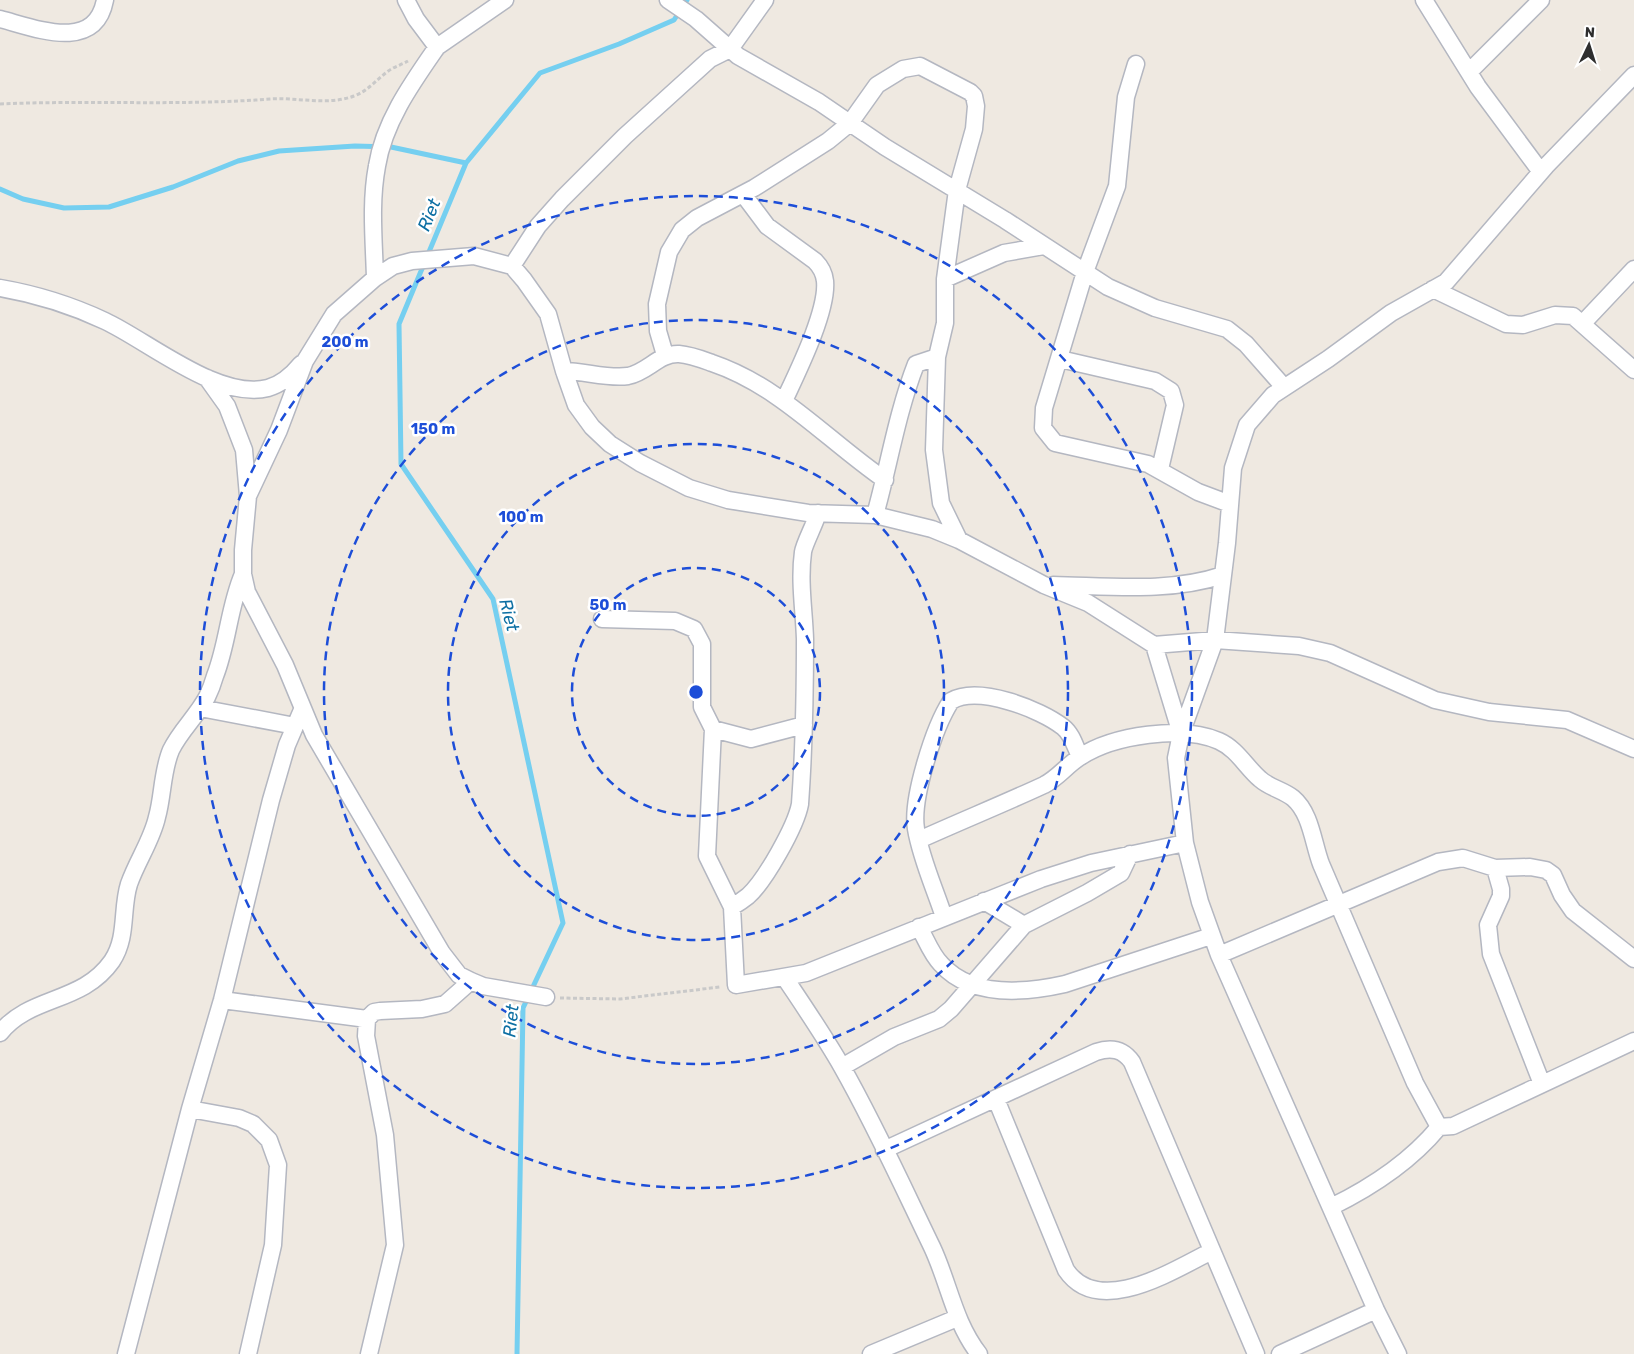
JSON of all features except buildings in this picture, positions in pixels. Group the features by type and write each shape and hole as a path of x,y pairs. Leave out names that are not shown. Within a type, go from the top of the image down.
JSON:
{"street":[{"path":"0,19 56,32 72,33 85,31 98,20 104,0"},
{"path":"406,0 416,19 437,47"},
{"path":"375,278 373,205 377,166 389,127 407,91 437,47 506,0"},
{"path":"668,0 692,16 738,56 819,102 885,147 1125,296 1155,308 1227,329 1246,344 1284,386"},
{"path":"512,266 543,221 617,144 710,59 730,49 765,0"},
{"path":"1424,0 1492,107 1541,172"},
{"path":"1469,72 1541,0"},
{"path":"1136,64 1126,97 1117,186 1085,272 1042,420 1045,432 1051,439 1063,446 1134,461 1160,469 1198,492 1230,504"},
{"path":"664,355 658,331 656,311 666,263 673,243 690,222 743,194 808,155 850,123 878,85 903,69 923,67 960,85 974,96 976,106 974,129 957,190 945,279 947,302 945,323 937,357 934,450 941,503 959,540"},
{"path":"1398,1354 1376,1310 1211,936 1185,843 1176,758 1181,734 1215,640 1233,468 1247,425 1263,405 1284,386 1328,359 1398,309 1446,282 1541,172 1634,75"},
{"path":"743,194 761,219 815,261 821,267 824,276 825,290 821,308 800,368 784,402"},
{"path":"945,279 1004,253 1044,246"},
{"path":"248,496 279,430 305,361 334,314 375,278 393,266 412,260 474,256 512,266 548,314 564,371 576,404 592,426 610,444 640,463 706,495 778,510 875,515 912,523 959,540 1044,585 1088,603 1154,646 1215,640 1299,646 1330,653 1435,700 1489,712 1567,720 1634,749"},
{"path":"1583,323 1634,269"},
{"path":"0,288 54,301 105,321 208,378 230,386 252,389 266,388 279,383 292,374 305,361"},
{"path":"1433,289 1506,324 1523,325 1560,314 1573,316 1634,370"},
{"path":"564,371 611,377 629,376 647,370 664,355 688,355 735,371 757,382 856,460 885,480"},
{"path":"875,515 906,389 916,364 937,357"},
{"path":"1060,359 1154,381 1171,391 1175,405 1160,469"},
{"path":"208,378 228,406 239,434 247,471 248,496 243,574 247,592 285,665 302,710 323,751 442,953 459,975 483,986 546,997"},
{"path":"732,907 749,895 781,849 796,820 800,804 804,724 804,607 801,588 803,550 813,532 818,513"},
{"path":"0,1033 7,1024 24,1012 83,988 99,976 112,960 123,933 128,888 157,818 170,753 189,721 207,697 216,673 236,590 243,574"},
{"path":"1044,585 1135,587 1200,583 1223,574"},
{"path":"602,619 675,620 694,629 702,644 702,707 713,730 707,856 732,907 736,985 806,973 1049,876 1091,863 1185,843"},
{"path":"1154,646 1181,734"},
{"path":"944,917 919,840 916,805 926,762 946,709 956,698 977,696 1026,707 1063,727 1073,738 1080,756"},
{"path":"200,708 295,726"},
{"path":"126,1354 190,1109 222,1000 271,800 302,710"},
{"path":"713,730 751,739 804,724"},
{"path":"919,840 1046,784 1080,756 1104,746 1154,734 1204,736 1229,746 1260,780 1297,802 1306,819 1321,864 1415,1083 1440,1127"},
{"path":"842,1067 894,1037 939,1019 951,1010 1024,925 1087,893 1121,873 1130,854"},
{"path":"1219,955 1445,860 1463,858 1495,868 1530,867 1549,871 1573,911 1634,959"},
{"path":"1495,868 1501,896 1488,925 1491,954 1542,1084"},
{"path":"984,901 1024,925"},
{"path":"919,927 940,964 956,976 972,984 1011,991 1045,989 1164,954 1211,936"},
{"path":"785,978 842,1067 938,1262 957,1318 965,1335 979,1354"},
{"path":"369,1354 395,1245 387,1150 366,1036 367,1019 374,1012 431,1008 444,1004 471,981"},
{"path":"222,1000 367,1019"},
{"path":"1331,1208 1383,1178 1425,1144 1440,1127 1453,1126 1634,1041"},
{"path":"884,1150 1102,1050 1123,1052 1132,1062 1256,1354"},
{"path":"996,1099 1066,1270 1074,1280 1101,1291 1120,1291 1168,1272 1212,1251"},
{"path":"190,1109 240,1118 253,1124 269,1140 278,1165 273,1245 248,1354"},
{"path":"1280,1354 1376,1310"},
{"path":"871,1354 957,1318"}],"path":[{"path":"0,104 74,101 197,104 271,99 327,101 353,97 371,87 388,71 413,59"},
{"path":"546,997 620,999 736,985"}],"waterway":[{"name":"Riet","path":"517,1354 523,1008 563,923 493,599 401,464 399,324 466,163 540,73 619,44 674,20 687,0"},
{"path":"0,189 23,199 64,208 109,207 173,187 238,161 279,151 355,146 391,147 466,163"}]}
